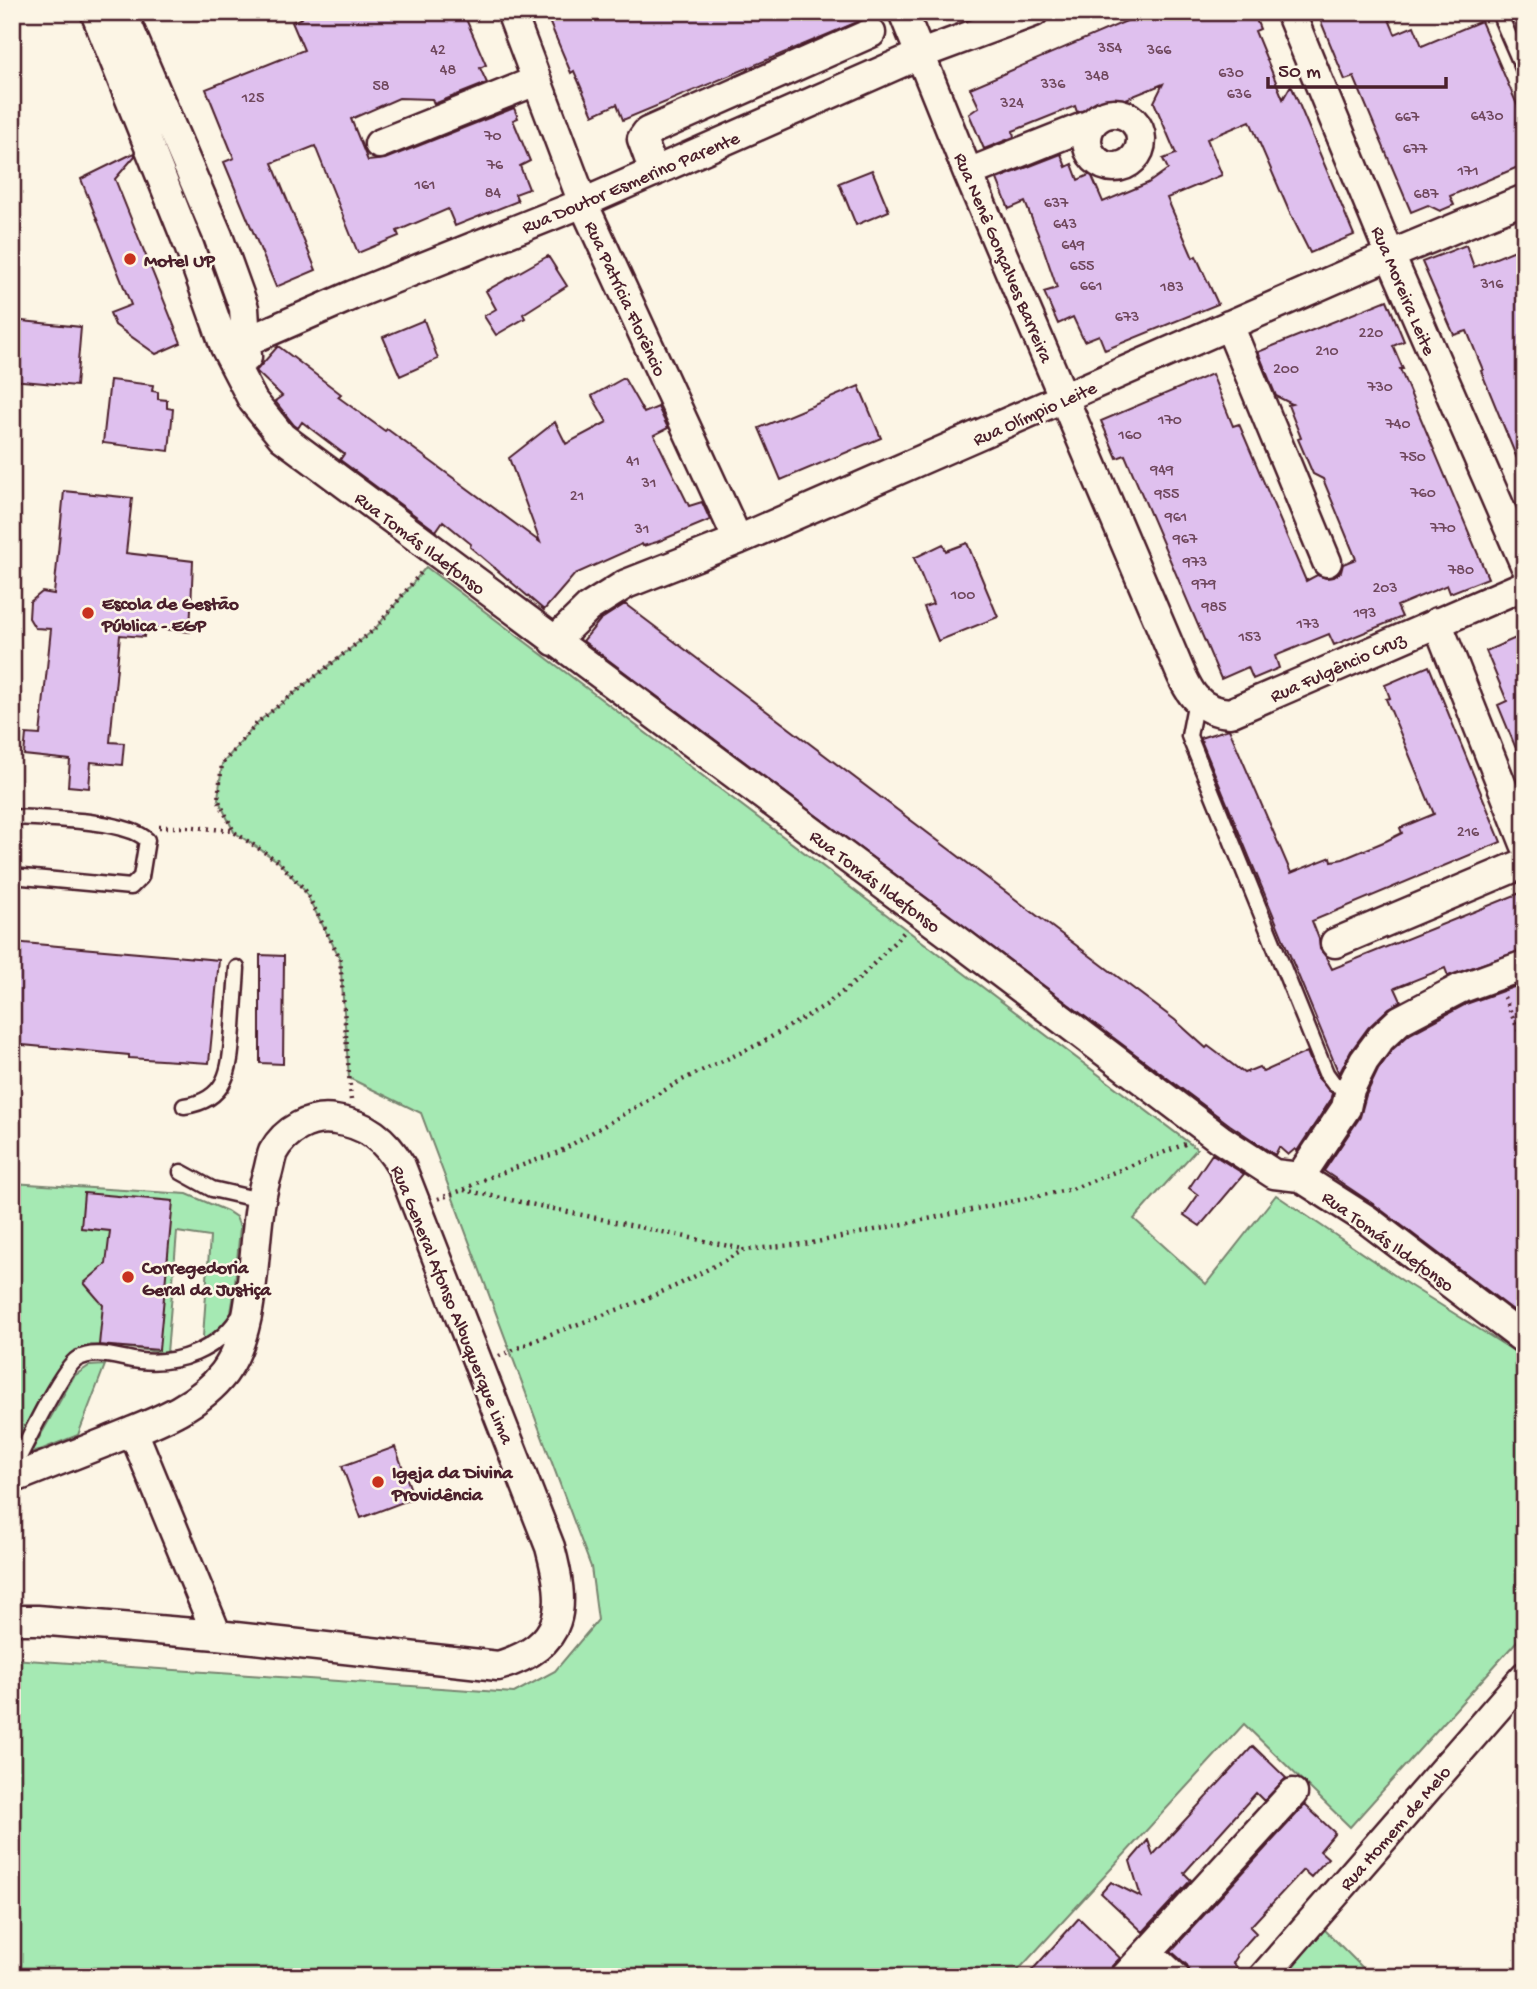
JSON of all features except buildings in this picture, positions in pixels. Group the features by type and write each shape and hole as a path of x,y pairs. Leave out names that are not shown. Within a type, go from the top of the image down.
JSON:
{"street":[{"name":"Rua Patrícia Florêncio","path":"510,12 583,203 738,540"},
{"name":"Rua Nenê Gonçalves Barreira","path":"903,12 968,173 1173,655 1196,700"},
{"name":"Rua Doutor Esmerino Parente","path":"236,344 583,203 921,54 1034,12"},
{"name":"Rua Moreira Leite","path":"1290,12 1390,255 1525,565"},
{"name":"Rua Tomás Ildefonso","path":"109,15 156,128 218,236 244,308 236,344"},
{"path":"654,172 642,139 647,132 871,33"},
{"path":"379,144 536,81"},
{"path":"968,173 1091,124"},
{"name":"Rua Tomás Ildefonso","path":"156,128 188,246 236,344 248,391 282,438 1212,1132 1274,1174 1300,1177 1366,1219 1525,1340"},
{"name":"Rua Olímpio Leite","path":"554,641 588,608 626,584 738,540 1390,255 1525,199"},
{"path":"188,246 218,236"},
{"path":"1230,325 1327,562"},
{"name":"Rua Fulgêncio Cruz","path":"1196,700 1206,708 1230,713 1525,585"},
{"path":"1437,622 1525,844"},
{"path":"1335,943 1525,863"},
{"path":"1300,1177 1346,1108 1350,1089 1364,1061 1381,1038 1400,1020 1458,989 1525,965"},
{"name":"Rua General Afonso Albuquerque Lima","path":"12,1479 174,1413 199,1397 223,1373 240,1343 248,1302 260,1200 273,1153 285,1136 302,1124 326,1118 352,1122 369,1129 391,1149 401,1166 550,1547 558,1579 559,1606 553,1628 544,1641 531,1653 498,1665 217,1635 12,1620"},
{"path":"133,1431 217,1635"},
{"name":"Rua Homem de Melo","path":"1263,1977 1525,1676"},
{"path":"1125,1977 1293,1793"},
{"path":"1148,1952 1175,1977"}],"lane":[{"path":"1502,20 1525,73"},
{"path":"1196,700 1189,736 1230,841 1326,1073 1334,1084 1350,1089"},
{"path":"12,817 114,825 141,834 147,840 141,877 131,887 12,876"},
{"path":"184,1107 208,1100 226,1079 230,1064 237,968"},
{"path":"181,1172 212,1189 260,1200"},
{"path":"12,1471 44,1409 75,1360 91,1354 141,1361 179,1360 228,1334 248,1302"}],"path":[{"path":"234,832 218,799 222,764 258,722 375,629 426,566 446,559"},
{"path":"141,834 158,827 193,827 234,832 278,862 304,890 340,958 352,1122"},
{"path":"418,1206 559,1152 682,1080 759,1044 825,1005 860,978 921,914"},
{"path":"1496,977 1525,1045"},
{"path":"463,1190 744,1250 812,1243 1072,1189 1212,1132"},
{"path":"479,1365 680,1284 744,1250"}],"green space":[{"path":"426,567 1197,1149 1134,1219 1206,1284 1276,1195 1409,1285 1525,1358 1525,1632 1350,1827 1244,1724 1012,1977 12,1977 12,1659 514,1693 555,1671 598,1620 591,1567 421,1113 349,1078 340,958 304,890 279,862 234,832 218,799 222,764 258,722 375,629"},
{"path":"12,1183 187,1194 227,1211 236,1217 240,1227 234,1295 230,1318 225,1328 205,1340 203,1337 210,1237 177,1232 167,1353 101,1345 79,1349 67,1359 44,1391 12,1456"},
{"path":"105,1365 78,1435 30,1454 74,1376 89,1366"},
{"path":"1323,1928 1372,1977 1278,1977"}],"place":[{"name":"Motel UP","path":"130,259"},
{"name":"Escola de Gestão Pública - EGP","path":"88,613"},
{"name":"Corregedoria Geral da Justiça","path":"128,1277"},
{"name":"Igeja da Divina Providência","path":"378,1482"}]}
